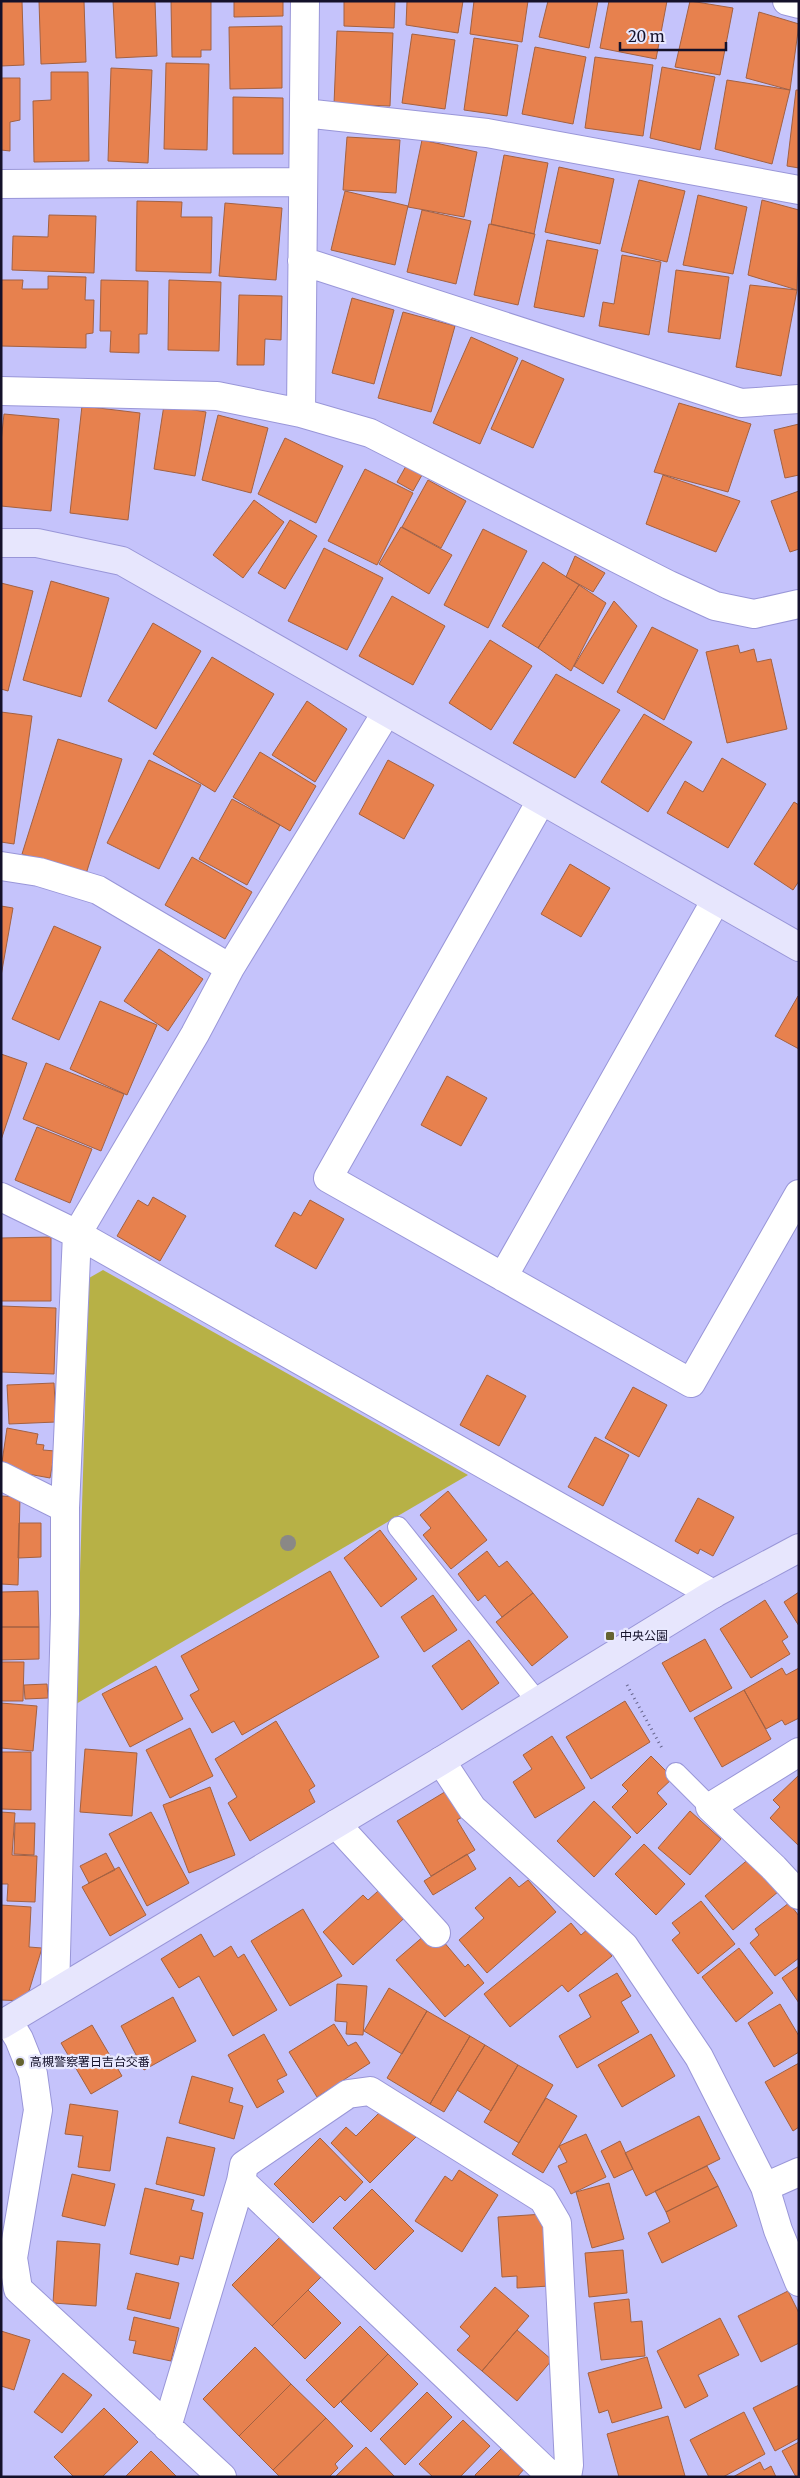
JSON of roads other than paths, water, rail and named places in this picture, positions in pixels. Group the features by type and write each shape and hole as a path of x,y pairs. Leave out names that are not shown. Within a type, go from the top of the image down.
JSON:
{"street":[{"path":"301,413 305,1"},
{"path":"787,1 799,4"},
{"path":"304,113 488,133 799,190"},
{"path":"1,184 303,182"},
{"path":"302,261 741,403 799,399"},
{"path":"1,391 217,396 301,413 370,433 668,585 715,606 754,614 799,604"},
{"path":"1,543 37,543 122,561 799,947"},
{"path":"55,1992 66,1614 65,1508 77,1234 195,1034 230,968 386,713"},
{"path":"541,801 328,1178 691,1383 799,1194"},
{"path":"1,866 39,872 98,890 230,968"},
{"path":"503,1277 716,900"},
{"path":"1,1196 77,1234 713,1594"},
{"path":"1,1476 65,1508"},
{"path":"222,2477 18,2289 13,2258 38,2110 33,2074 19,2039 5,2023 441,1761 713,1594 799,1548"},
{"path":"799,1752 710,1807 774,1868 799,1895"},
{"path":"441,1761 472,1808 624,1946 698,2057 765,2187 778,2230 799,2282"},
{"path":"336,1824 436,1933"},
{"path":"167,2427 241,2181 244,2165 348,2094 370,2091 543,2199 557,2223 569,2465 567,2477"},
{"path":"765,2187 799,2172"},
{"path":"241,2181 552,2477"}],"lane":[{"path":"398,1527 537,1702"},
{"path":"676,1773 710,1807"}],"place":[{"name":"中央公園","path":"610,1636"},
{"name":"高槻警察署日吉台交番","path":"20,2062"}]}
